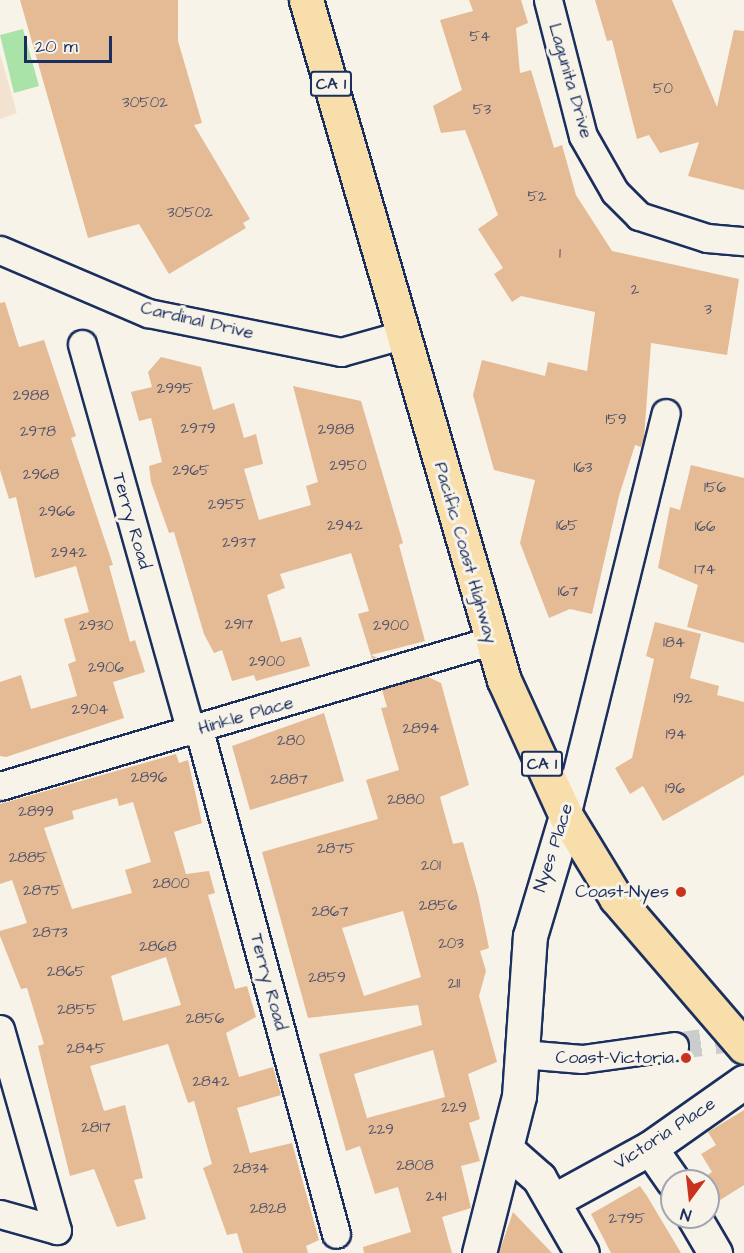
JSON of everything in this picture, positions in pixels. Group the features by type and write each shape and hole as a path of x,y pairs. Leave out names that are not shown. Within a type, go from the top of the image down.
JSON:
{"highway":[{"name":"Pacific Coast Highway","path":"306,0 490,641 566,816 616,898 744,1047"}],"street":[{"name":"Lagunita Drive","path":"548,0 583,136 615,192 639,216 707,238 744,241"},
{"name":"Cardinal Drive","path":"0,250 148,313 341,352 402,335"},
{"name":"Terry Road","path":"82,344 195,731 336,1234"},
{"name":"Nyes Place","path":"479,1253 507,1150 522,1054 530,936 566,816 666,412"},
{"name":"Hinkle Place","path":"0,786 195,731 490,641"},
{"path":"0,1029 57,1230 0,1214"},
{"path":"522,1054 582,1059 674,1046"},
{"name":"Victoria Place","path":"553,1201 650,1148 744,1082"},
{"path":"650,1148 665,1169"},
{"path":"507,1150 535,1173 582,1253"},
{"path":"701,1229 715,1253"}],"shaded area":[{"path":"0,54 17,113 0,119"}],"green space":[{"path":"23,29 39,86 14,93 0,35"}],"building":[{"path":"20,0 178,0 178,41 202,123 194,125 250,219 243,223 246,228 169,274 139,224 88,238"},
{"path":"469,0 521,0 528,23 516,28 520,73 531,70 554,148 562,145 576,195 612,251 739,279 727,355 651,343 644,438 641,447 635,445 619,496 592,614 570,609 549,618 520,543 535,480 494,470 473,395 482,360 545,376 548,362 587,371 595,312 521,296 512,302 494,274 503,268 478,229 498,215 465,130 441,133 433,106 462,90 440,20 473,11"},
{"path":"595,0 672,0 717,107 734,30 744,31 744,190 688,176 699,142 660,153 649,135 637,139 612,40 607,41"},
{"path":"5,302 19,347 44,340 76,436 71,438 113,565 109,566 130,642 135,640 145,672 113,682 124,718 6,757 0,756 0,682 21,675 31,709 77,696 68,664 76,661 64,619 89,612 76,566 35,578 16,497 9,499 0,470 0,303"},
{"path":"161,357 201,367 213,410 234,403 244,438 256,434 263,464 244,469 259,520 311,505 306,486 318,482 293,386 361,401 403,543 399,545 425,641 371,655 378,658 372,659 358,614 369,611 351,553 280,574 285,588 267,595 281,642 301,637 310,666 256,681 254,675 232,681 222,650 214,653 204,634 174,532 169,533 151,482 149,466 162,462 151,418 139,421 131,392 152,387 148,372"},
{"path":"691,465 744,478 744,643 687,627 698,585 658,568 670,507 680,510"},
{"path":"655,622 701,634 690,678 719,686 717,695 744,702 744,775 663,821 643,786 630,794 615,768 632,758 654,659 646,656"},
{"path":"426,676 441,683 469,785 440,797 453,844 463,842 478,895 489,948 480,951 486,971 479,996 497,1062 468,1074 480,1119 469,1123 480,1161 461,1166 471,1208 442,1217 452,1253 364,1253 363,1247 411,1232 398,1187 375,1194 360,1146 346,1151 319,1054 422,1025 418,1005 308,1018 262,852 378,819 366,780 399,770 381,708 387,707 382,690","holes":["403,911 421,977 364,996 342,928","433,1050 445,1097 367,1118 354,1074"]},
{"path":"324,713 344,781 250,810 232,746"},
{"path":"176,754 179,763 188,760 202,823 174,832 186,874 209,871 215,893 208,895 235,989 247,986 256,1017 226,1033 239,1077 273,1067 281,1095 237,1108 250,1153 292,1143 319,1240 306,1246 308,1253 243,1253 237,1233 227,1235 203,1168 212,1164 194,1101 188,1103 168,1044 90,1066 104,1111 125,1105 143,1178 134,1180 146,1219 117,1227 94,1169 70,1176 38,1046 44,1044 27,988 21,989 0,936 0,931 27,923 12,880 0,884 0,804","holes":["117,798 119,806 133,802 151,862 125,870 132,893 72,909 44,828 74,819 72,811","166,957 181,1005 123,1021 111,976"]},
{"path":"744,1110 744,1185 720,1200 720,1169 710,1169 701,1154 716,1145 708,1132"},
{"path":"640,1186 660,1218 660,1229 667,1229 681,1253 611,1253 591,1214"},
{"path":"513,1212 552,1253 499,1253"}],"tunnel":[{"path":"674,1046 744,1036"}],"place":[{"name":"Coast-Nyes","path":"681,892"},
{"name":"Coast-Victoria","path":"686,1058"}]}
